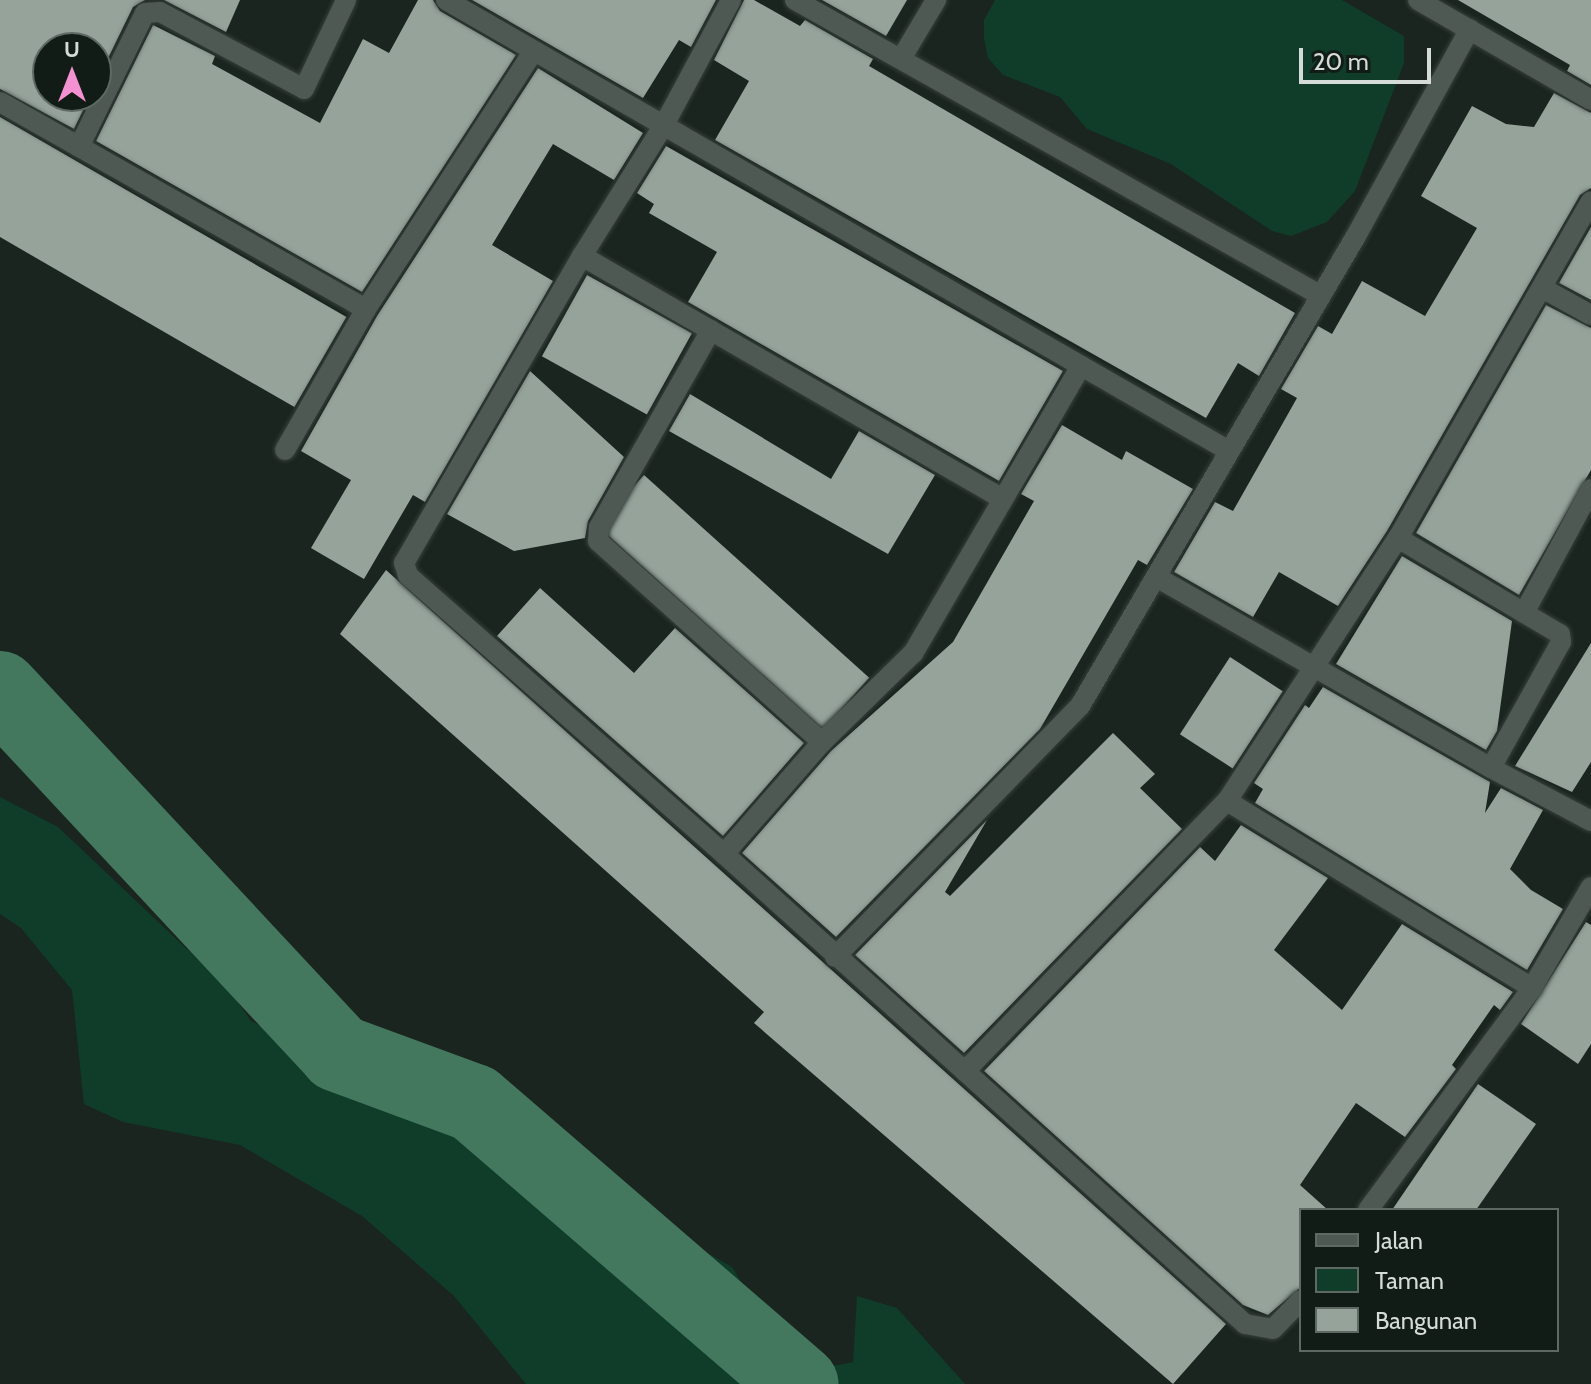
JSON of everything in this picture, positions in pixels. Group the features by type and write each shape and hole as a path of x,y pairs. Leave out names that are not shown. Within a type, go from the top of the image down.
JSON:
{"street":[{"path":"79,147 145,13 160,12 304,89 346,0"},
{"path":"446,0 1229,451"},
{"path":"731,0 664,125 582,256 406,557 404,570 1245,1324 1273,1329 1299,1302"},
{"path":"795,0 1318,294"},
{"path":"901,59 936,0"},
{"path":"1418,0 1591,100"},
{"path":"835,957 1080,706 1158,578 1318,294 1356,236 1470,29"},
{"path":"285,450 366,309 533,52"},
{"path":"0,102 366,309"},
{"path":"965,1071 1227,801 1317,667 1398,538 1505,347 1544,289 1591,201"},
{"path":"582,256 1002,498"},
{"path":"1544,289 1591,315"},
{"path":"711,330 599,527 598,541 822,742"},
{"path":"724,854 822,742 913,653 1081,366"},
{"path":"1524,613 1591,489"},
{"path":"1398,538 1556,629 1561,642 1491,768"},
{"path":"1158,578 1491,768 1591,821"},
{"path":"1227,801 1532,988"},
{"path":"1369,1208 1532,988 1591,887"}],"green space":[{"path":"995,0 1342,0 1404,36 1404,63 1355,191 1327,222 1291,236 1272,231 1171,164 1087,129 1060,97 1003,75 988,58 984,39 984,20"},
{"path":"0,797 58,827 228,988 251,1021 411,1098 479,1145 506,1174 613,1238 697,1247 732,1267 753,1302 813,1370 853,1362 857,1296 897,1308 965,1384 526,1384 454,1296 362,1216 240,1145 123,1122 84,1104 72,990 21,928 0,914"}],"building":[{"path":"0,0 145,0 133,7 112,50 112,32 32,32 32,106 0,89"},
{"path":"164,0 240,0 226,32"},
{"path":"418,0 433,0 440,11 516,55 362,292 96,141 153,25 215,56 212,64 320,123 363,39 389,53"},
{"path":"472,0 716,0 691,47 679,40 643,98"},
{"path":"744,0 754,0 800,26 805,20 873,59 869,66 1295,313 1259,376 1238,363 1206,418 715,140 749,81 714,60"},
{"path":"822,0 907,0 886,36"},
{"path":"1458,0 1591,0 1591,85 1567,71 1570,65"},
{"path":"538,68 643,133 614,180 553,144 492,245 553,281 425,502 413,495 364,579 311,548 351,480 301,451 377,316"},
{"path":"1554,93 1591,113 1591,188 1580,195 1387,531 1338,606 1279,572 1253,617 1174,572 1215,502 1233,511 1297,398 1281,389 1318,326 1332,334 1362,281 1425,316 1477,228 1421,196 1472,106 1506,124 1534,127"},
{"path":"43,112 82,112 74,129"},
{"path":"0,117 346,317 294,407 0,237"},
{"path":"666,146 1063,371 999,481 688,302 717,252 649,213 654,204 637,193"},
{"path":"1591,227 1591,300 1559,283"},
{"path":"587,275 692,333 647,415 542,356"},
{"path":"1546,305 1591,328 1591,470 1519,595 1416,533"},
{"path":"530,371 624,457 588,521 585,538 514,551 447,514"},
{"path":"690,394 831,479 859,431 935,475 888,554 669,431"},
{"path":"1062,425 1122,460 1126,451 1193,489 1147,565 1138,560 1040,729 836,937 742,853 831,751 953,642 1034,501 1021,494"},
{"path":"644,475 869,678 823,729 598,526"},
{"path":"1402,556 1512,621 1497,731 1486,750 1336,664"},
{"path":"386,570 1226,1324 1173,1384 754,1023 764,1012 340,634"},
{"path":"540,588 634,673 675,628 804,743 723,836 497,636"},
{"path":"1591,643 1591,762 1572,792 1515,766"},
{"path":"1230,657 1283,691 1233,768 1180,734"},
{"path":"1323,687 1490,782 1485,813 1501,788 1543,810 1510,869 1531,890 1563,909 1527,970 1255,803 1263,789 1254,783 1305,705 1309,708"},
{"path":"1113,733 1155,774 1140,788 1182,829 964,1053 855,955 987,820 945,892 950,896"},
{"path":"1241,825 1328,878 1274,950 1342,1010 1402,924 1513,992 1500,1010 1494,1005 1452,1065 1456,1069 1405,1137 1356,1103 1300,1185 1326,1208 1299,1208 1299,1289 1268,1315 1243,1305 984,1071 1200,847 1215,861"},
{"path":"1586,922 1591,925 1591,1044 1578,1064 1521,1024"},
{"path":"1478,1084 1536,1124 1477,1208 1393,1208"}],"waterway":[{"path":"0,690 338,1053 474,1103 800,1384"}]}
